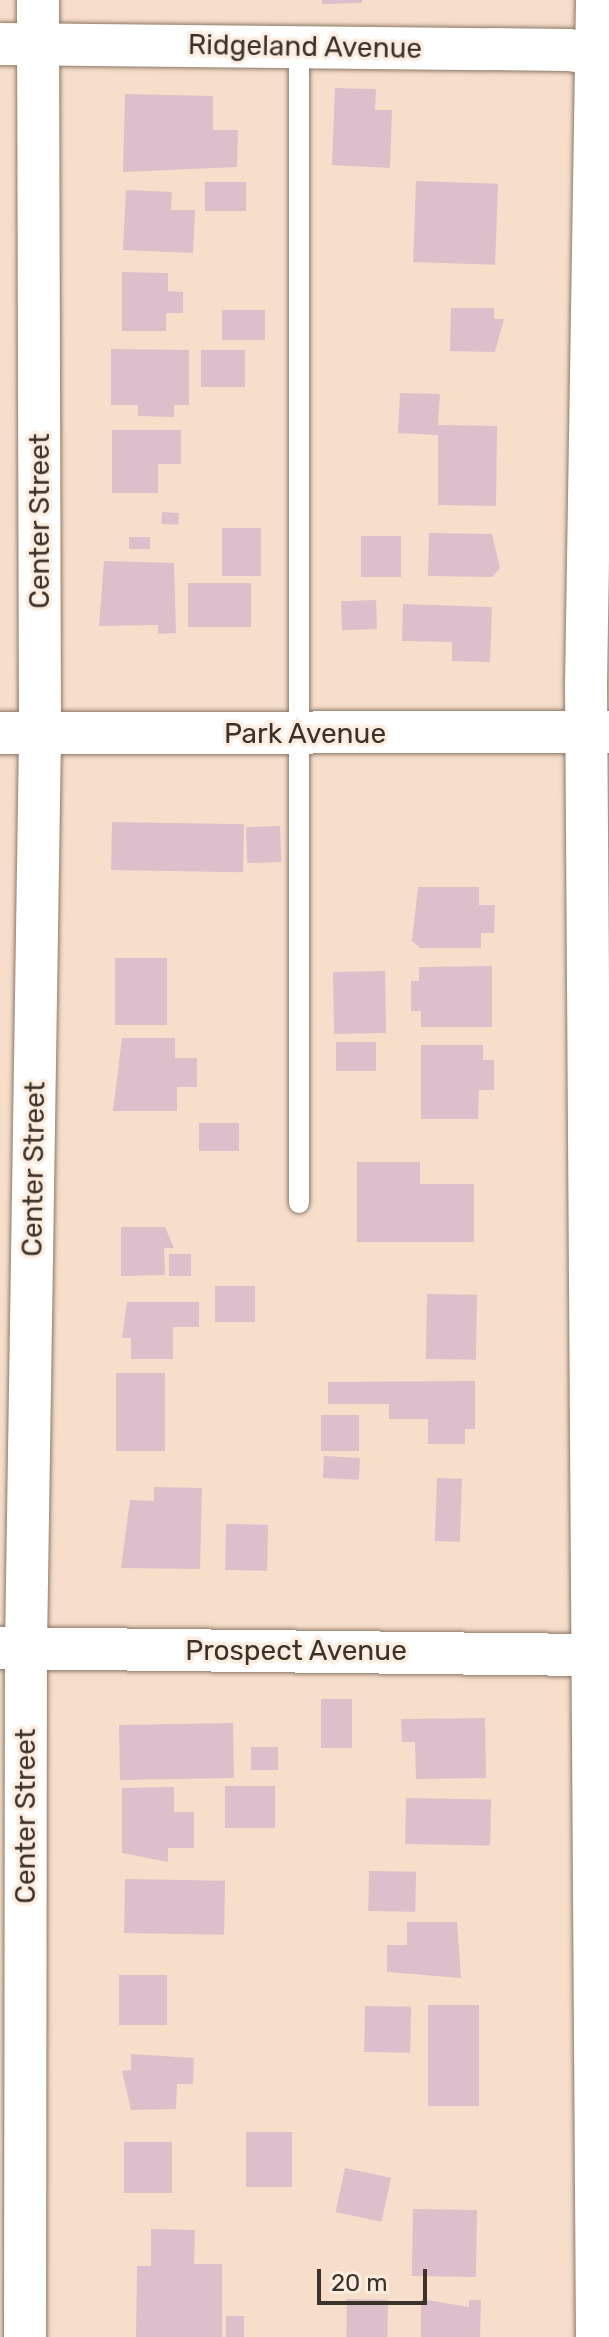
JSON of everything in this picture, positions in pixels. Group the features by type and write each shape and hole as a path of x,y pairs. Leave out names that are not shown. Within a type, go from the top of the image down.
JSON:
{"street":[{"name":"Center Street","path":"25,2337 12,2266 20,733 19,44 38,0"},
{"path":"597,0 602,57 592,1655 597,2337"},
{"name":"Ridgeland Avenue","path":"19,44 569,50 602,57"},
{"name":"Park Avenue","path":"20,733 598,732"},
{"name":"Prospect Avenue","path":"13,1648 592,1655"}],"lane":[{"path":"299,47 304,734 299,1203"}],"building":[{"path":"322,0 362,0 362,3 322,4"},
{"path":"335,88 376,89 375,110 392,110 390,168 332,165"},
{"path":"125,94 213,96 213,130 238,130 237,167 123,172"},
{"path":"416,181 498,184 495,265 413,262"},
{"path":"205,182 246,182 246,211 205,211"},
{"path":"126,190 172,192 171,210 195,210 193,253 123,250"},
{"path":"122,272 168,273 168,291 183,292 183,313 166,313 166,331 122,331"},
{"path":"451,308 494,308 494,319 504,319 495,352 450,351"},
{"path":"222,310 265,310 265,340 222,340"},
{"path":"111,349 189,350 189,405 174,405 174,417 138,416 138,405 111,405"},
{"path":"201,350 245,350 245,387 201,387"},
{"path":"400,393 440,394 438,425 497,426 496,506 438,505 438,435 398,433"},
{"path":"112,430 181,430 181,464 158,464 158,493 112,493"},
{"path":"162,512 179,513 178,525 161,524"},
{"path":"222,528 261,528 261,576 222,576"},
{"path":"429,533 492,534 500,568 492,577 428,576"},
{"path":"361,536 401,536 401,577 361,577"},
{"path":"129,537 150,537 150,549 129,549"},
{"path":"104,561 174,563 176,633 158,634 158,625 99,626"},
{"path":"188,583 251,583 251,627 188,627"},
{"path":"376,600 377,629 342,630 341,601"},
{"path":"403,604 492,607 490,662 452,661 452,642 402,641"},
{"path":"112,822 244,824 243,872 111,870"},
{"path":"280,826 281,862 247,863 246,827"},
{"path":"418,887 479,887 479,905 495,905 494,933 481,933 481,948 420,948 412,941"},
{"path":"115,958 167,958 167,1025 115,1025"},
{"path":"492,966 492,1027 421,1027 421,1011 411,1011 411,981 419,981 419,967"},
{"path":"385,971 386,1033 334,1034 333,972"},
{"path":"122,1038 175,1038 175,1058 197,1058 197,1087 177,1087 177,1111 113,1111"},
{"path":"336,1042 376,1042 376,1071 336,1071"},
{"path":"421,1045 483,1045 483,1060 494,1060 494,1090 479,1090 478,1119 421,1119"},
{"path":"199,1123 239,1123 239,1151 199,1151"},
{"path":"357,1162 420,1162 420,1184 474,1184 474,1242 357,1242"},
{"path":"121,1227 165,1227 174,1248 164,1248 165,1275 121,1276"},
{"path":"169,1254 191,1254 191,1276 169,1276"},
{"path":"215,1286 255,1286 255,1322 215,1322"},
{"path":"427,1294 477,1295 476,1360 426,1359"},
{"path":"127,1302 199,1302 199,1327 173,1327 173,1359 131,1359 131,1338 122,1338"},
{"path":"116,1373 165,1373 165,1451 116,1451"},
{"path":"475,1381 475,1429 465,1429 465,1444 428,1444 428,1419 389,1419 389,1404 328,1404 328,1382"},
{"path":"321,1415 359,1415 359,1451 321,1451"},
{"path":"324,1456 360,1458 359,1480 323,1478"},
{"path":"437,1478 462,1479 460,1542 435,1541"},
{"path":"154,1487 202,1488 200,1569 121,1568 130,1500 154,1501"},
{"path":"226,1524 268,1525 267,1571 225,1570"},
{"path":"321,1699 352,1699 352,1748 321,1748"},
{"path":"485,1718 486,1778 416,1779 415,1742 402,1742 401,1719"},
{"path":"233,1723 234,1778 120,1780 119,1725"},
{"path":"251,1747 278,1747 278,1770 251,1770"},
{"path":"225,1786 275,1786 275,1828 225,1828"},
{"path":"174,1787 174,1812 194,1812 194,1848 168,1848 168,1862 122,1853 122,1788"},
{"path":"406,1798 491,1799 490,1845 405,1844"},
{"path":"369,1871 416,1872 415,1912 368,1911"},
{"path":"125,1879 225,1881 224,1935 124,1933"},
{"path":"407,1922 457,1922 461,1978 387,1972 387,1945 407,1945"},
{"path":"119,1975 167,1975 167,2025 119,2025"},
{"path":"428,2005 479,2005 479,2106 428,2106"},
{"path":"365,2006 411,2007 410,2053 364,2052"},
{"path":"131,2054 194,2058 193,2084 177,2084 176,2109 131,2110 122,2071 131,2070"},
{"path":"246,2132 292,2132 292,2187 246,2187"},
{"path":"124,2142 172,2142 172,2193 124,2193"},
{"path":"345,2168 391,2178 382,2222 336,2212"},
{"path":"413,2209 477,2210 476,2277 412,2276"},
{"path":"151,2229 195,2230 194,2264 222,2264 222,2337 136,2337 137,2266 151,2266"},
{"path":"347,2299 388,2300 387,2337 346,2337"},
{"path":"421,2299 469,2307 469,2300 481,2300 480,2337 421,2337"},
{"path":"226,2316 244,2316 244,2337 226,2337"}]}
